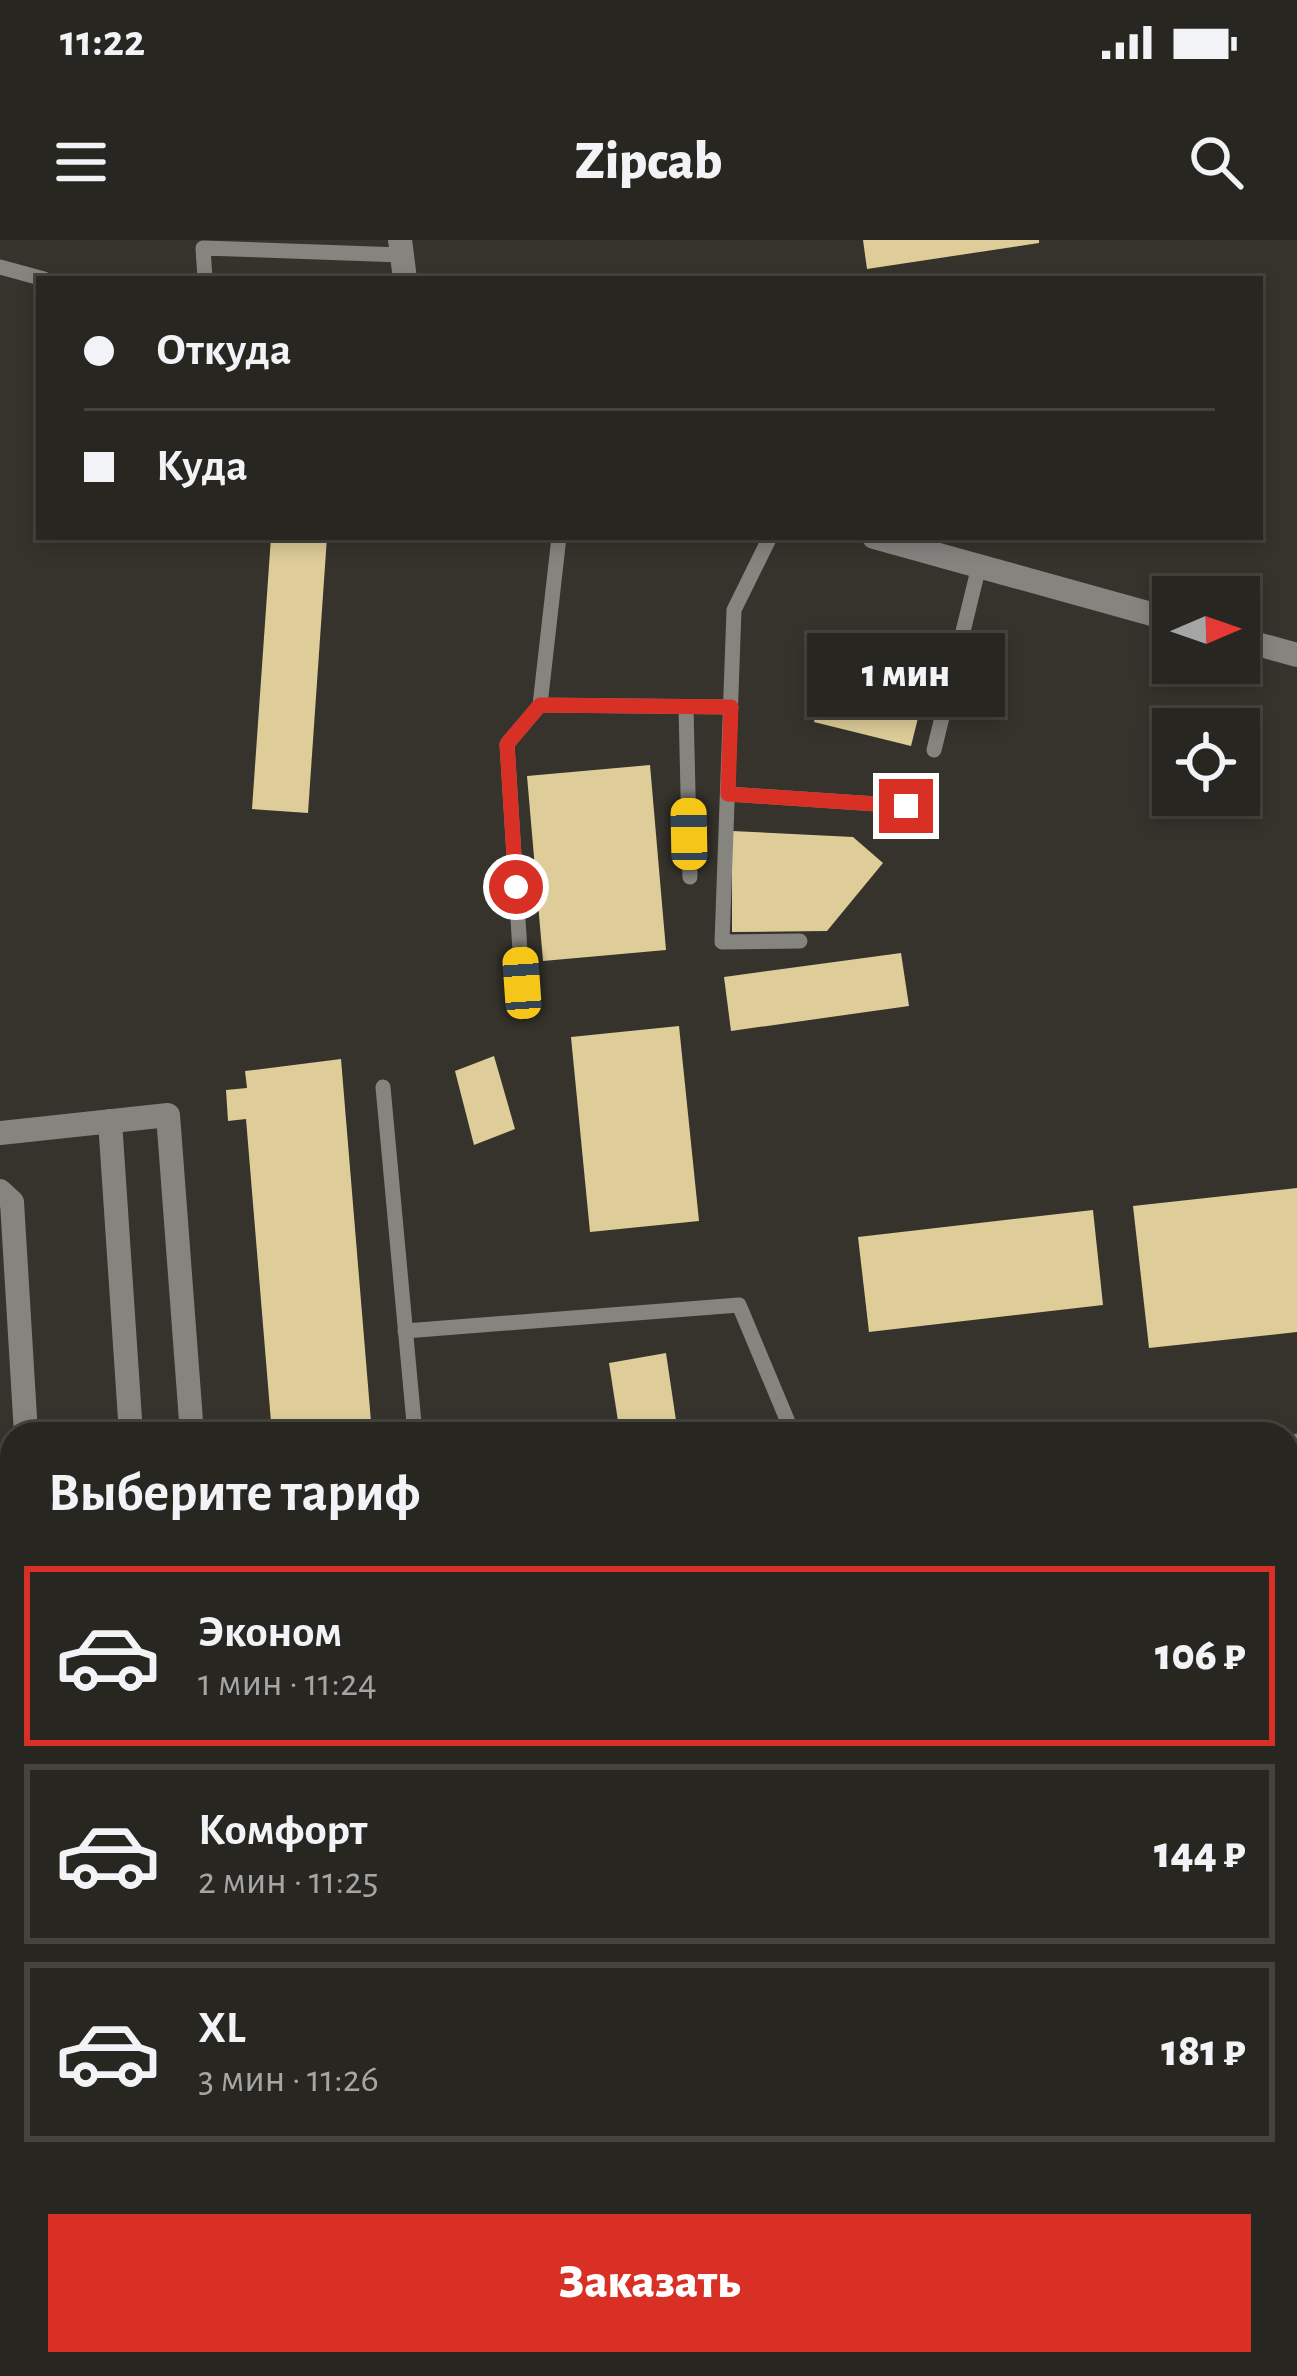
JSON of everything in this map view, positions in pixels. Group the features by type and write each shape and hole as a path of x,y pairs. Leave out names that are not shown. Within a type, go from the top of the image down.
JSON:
{"street":[{"path":"885,540 1152,614"},
{"path":"1260,645 1297,655"},
{"path":"0,1133 168,1114 191,1422"},
{"path":"110,1121 130,1422"},
{"path":"0,1191 12,1202 25,1422"}],"lane":[{"path":"205,276 203,244 402,258"},
{"path":"0,267 36,277"},
{"path":"522,983 507,744 540,705 559,540"},
{"path":"769,540 734,610 722,943 800,941"},
{"path":"934,750 979,566"},
{"path":"877,654 953,671"},
{"path":"540,705 731,707"},
{"path":"686,707 690,877"},
{"path":"728,794 906,806"},
{"path":"383,1087 414,1422"},
{"path":"406,1331 739,1305 788,1422"}],"building":[{"path":"863,240 1039,240 1039,243 867,269"},
{"path":"271,540 327,540 308,813 252,809"},
{"path":"830,658 927,682 911,746 814,722"},
{"path":"650,765 666,950 543,961 527,776"},
{"path":"732,831 853,837 883,863 827,931 732,932"},
{"path":"901,953 909,1006 731,1031 724,977"},
{"path":"679,1026 699,1221 590,1232 571,1037"},
{"path":"494,1056 515,1129 474,1145 455,1071"},
{"path":"341,1059 371,1422 271,1422 246,1119 228,1121 226,1090 247,1088 245,1071"},
{"path":"1297,1188 1297,1332 1149,1348 1133,1206"},
{"path":"1093,1210 1103,1305 869,1332 858,1237"},
{"path":"666,1353 676,1422 618,1422 609,1363"}],"route":[{"path":"516,887 507,744 540,705 731,707 728,794 906,806"}]}
